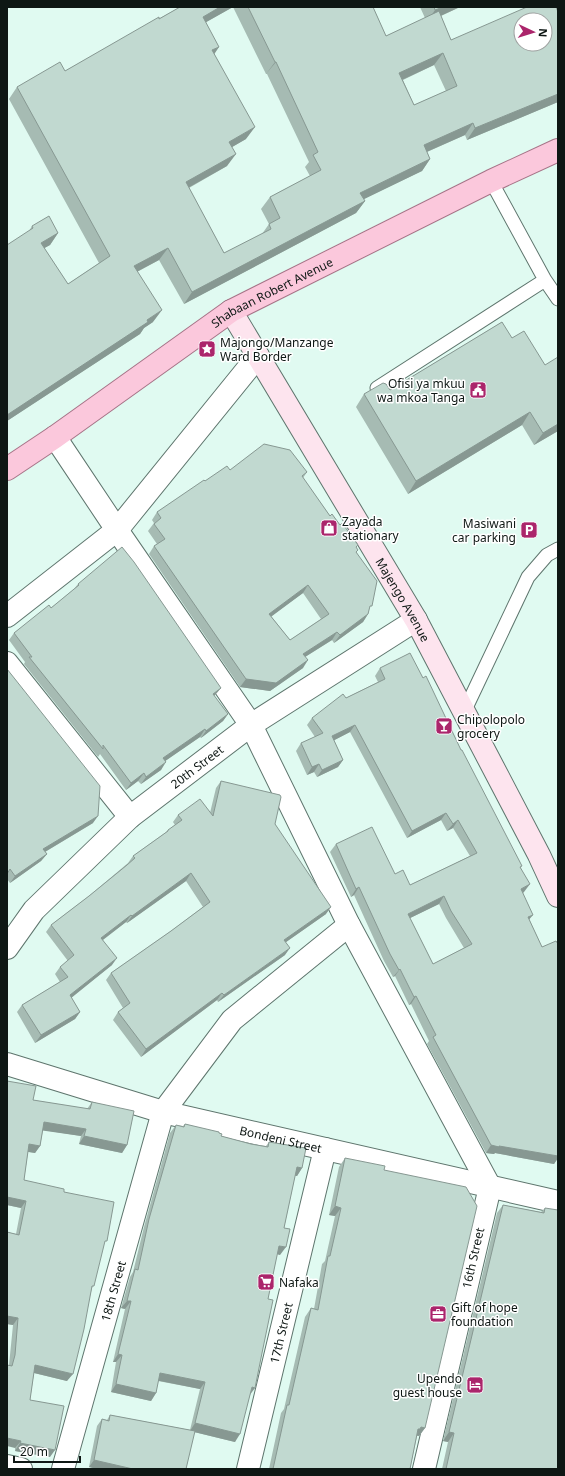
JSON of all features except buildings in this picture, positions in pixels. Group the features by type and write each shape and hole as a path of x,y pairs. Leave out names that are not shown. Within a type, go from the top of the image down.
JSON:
{"main road":[{"name":"Shabaan Robert Avenue","path":"7,469 55,437 231,311 491,181 558,150"}],"street":[{"name":"Majengo Avenue","path":"231,311 416,620 539,855 558,896"},
{"path":"7,616 117,530 258,356"},
{"path":"55,437 251,725 350,925 490,1187"},
{"name":"20th Street","path":"7,948 34,910 130,817 251,725 416,620"},
{"path":"7,663 130,817"},
{"path":"163,1112 232,1020 350,925"},
{"name":"Bondeni Street","path":"7,1064 163,1112 558,1202"},
{"name":"18th Street","path":"63,1469 163,1112"},
{"name":"17th Street","path":"248,1469 325,1149"},
{"name":"16th Street","path":"424,1469 490,1187"},
{"path":"7,1466 21,1469"}],"lane":[{"path":"491,181 545,280 558,299"},
{"path":"377,388 545,280"},
{"path":"464,712 528,576 547,555 558,549"}],"place":[{"name":"Majongo/Manzange Ward Border","path":"207,349"},
{"name":"Ofisi ya mkuu wa mkoa Tanga","path":"478,390"},
{"name":"Zayada stationary","path":"329,528"},
{"name":"Masiwani car parking","path":"529,530"},
{"name":"Chipolopolo grocery","path":"444,726"},
{"name":"Nafaka","path":"266,1282"},
{"name":"Gift of hope foundation","path":"438,1314"},
{"name":"Upendo guest house","path":"475,1385"}]}
